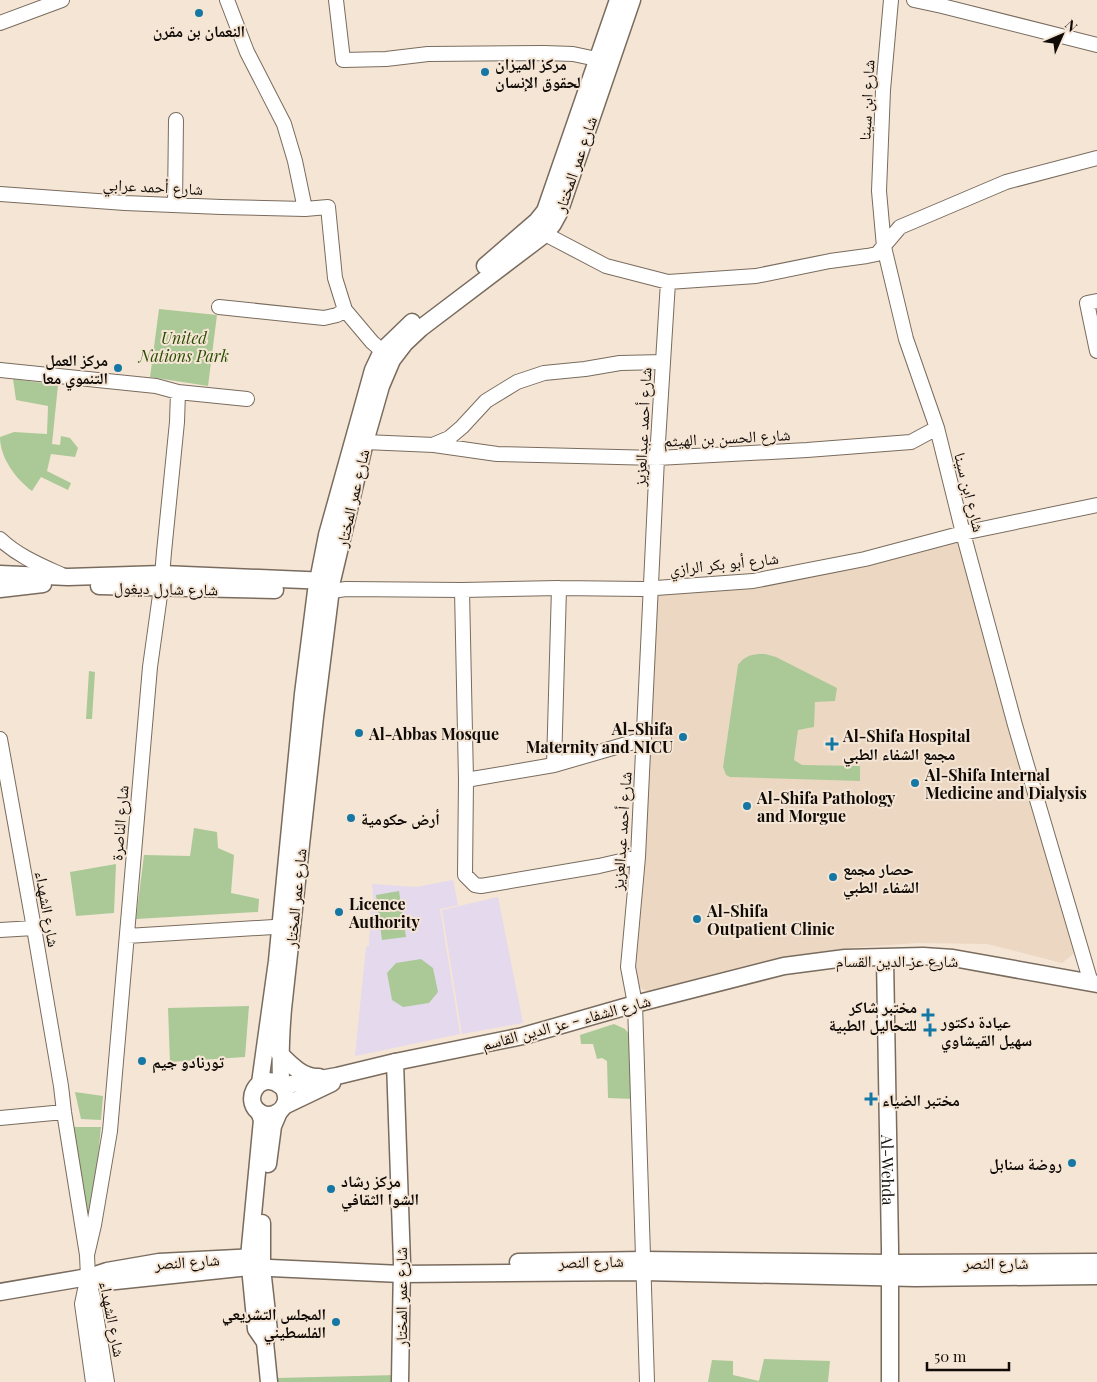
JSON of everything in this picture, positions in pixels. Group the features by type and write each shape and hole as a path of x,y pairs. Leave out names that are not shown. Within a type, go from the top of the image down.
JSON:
{"main road":[{"name":"شارع عمر المختار","path":"260,1083 287,926 315,717 329,586 381,386 387,356 405,344 421,328 545,234 553,224 559,213 605,61 618,0"},
{"name":"شارع عمر المختار","path":"329,586 327,535 373,370 387,356 408,325 499,255 537,221 545,211 605,61 632,0"},
{"name":"شارع شارل ديغول","path":"0,574 329,586"},
{"name":"شارع شارل ديغول","path":"0,589 51,583 162,581"},
{"name":"شارع عمر المختار","path":"282,1086 280,1053 287,926"},
{"name":"شارع عز الدين القسام","path":"784,966 845,958 923,956 953,958 1010,967 1094,983"},
{"name":"Al-Wehda","path":"885,958 890,1382"},
{"name":"شارع الشفاء - عز الدين القاسم","path":"342,1075 395,1062 523,1036 635,1004 784,966"},
{"path":"280,1053 288,1062 312,1077 342,1075"},
{"name":"شارع عمر المختار","path":"395,1062 401,1269 400,1382"},
{"path":"282,1086 342,1075"},
{"path":"259,1112 269,1115 333,1082 342,1075"},
{"path":"255,1262 273,1126 286,1096 282,1086 272,1080 256,1086 252,1097 252,1102 262,1120 255,1262 256,1329 265,1342 269,1382"},
{"name":"شارع النصر","path":"0,1292 88,1277 106,1282 255,1262 401,1269 644,1266 855,1277 890,1270 1097,1262"},
{"name":"شارع النصر","path":"890,1270 916,1278 1097,1276"}],"street":[{"path":"0,23 62,0"},
{"path":"227,0 247,52 284,124 295,161 304,209"},
{"path":"336,0 343,60 386,59 428,54 544,53 573,54 605,61"},
{"name":"شارع ابن سينا","path":"891,0 883,90 879,191 884,247 906,340 937,428 962,533 1015,725 1094,983"},
{"path":"914,0 1097,45"},
{"path":"175,206 176,120"},
{"path":"545,234 606,266 668,282 756,276 830,261 877,254 900,227 1006,182 1097,158"},
{"name":"شارع أحمد عرابي","path":"0,194 175,206 304,209 328,207 335,278 346,310"},
{"name":"شارع أحمد عبدالعزيز","path":"647,1382 635,1004 628,967 638,857 657,458 668,282"},
{"path":"1097,302 1087,303 1097,351"},
{"path":"218,308 324,318 337,315 346,310 372,342 387,356"},
{"path":"434,444 449,438 462,427 486,400 517,382 544,373 620,363 663,362"},
{"path":"0,370 156,386 178,392 247,399"},
{"name":"شارع الناصرة","path":"87,1255 110,1131 150,667 162,581 177,422 178,392"},
{"name":"شارع الحسن بن الهيثم","path":"365,442 434,444 497,454 657,458 911,442 937,428"},
{"name":"شارع أبو بكر الرازي","path":"329,586 462,590 651,588 753,580 865,559 962,533 1097,505"},
{"name":"شارع شارل ديغول","path":"0,539 31,561 68,577"},
{"path":"554,765 559,588"},
{"path":"462,590 466,780 465,875 480,886 599,866 638,857"},
{"name":"شارع الشهداء","path":"0,739 34,928 64,1112"},
{"path":"466,780 554,765 644,739"},
{"path":"127,936 287,926"},
{"path":"0,930 34,928"},
{"path":"0,1118 64,1112 87,1255 88,1277"},
{"name":"شارع الشهداء","path":"88,1277 82,1304 93,1382"},
{"name":"شارع الشهداء","path":"88,1277 107,1382"}],"shaded area":[{"name":"Al-Shifa Hospital مجمع الشفاء الطبي","path":"952,540 961,545 1077,951 1062,963 987,944 917,943 848,948 826,951 647,991 639,987 631,962 657,592"},
{"path":"453,880 458,905 440,909 460,1034 355,1056 366,947 369,946 371,905 374,905 372,884 416,887"},
{"path":"498,897 523,1023 462,1034 442,910"}],"green space":[{"name":"United Nations Park","path":"159,309 217,315 208,386 150,377"},
{"path":"13,379 58,385 52,444 60,445 61,436 70,438 78,448 75,457 51,454 47,471 71,483 68,490 41,477 32,491 20,480 6,460 0,437 14,432 47,434 48,406 16,400"},
{"path":"759,654 776,657 837,688 835,701 815,702 814,727 798,730 794,760 802,765 860,766 860,781 730,777 726,775 723,767 738,665 747,657"},
{"path":"89,671 95,672 92,719 86,719"},
{"path":"194,828 217,832 218,848 234,855 231,893 259,899 258,912 136,919 144,855 190,856"},
{"path":"116,864 114,913 76,916 70,872"},
{"path":"399,891 406,937 382,940 376,895"},
{"path":"421,959 433,968 438,992 429,1003 403,1007 392,1000 387,973 396,963"},
{"path":"249,1006 245,1057 170,1062 168,1008"},
{"path":"614,1024 625,1029 632,1038 634,1099 608,1098 607,1061 602,1058 597,1059 593,1044 581,1044 580,1035"},
{"path":"75,1092 103,1096 101,1120 81,1119"},
{"path":"71,1127 101,1127 91,1226 88,1227"},
{"path":"764,1359 830,1361 828,1382 708,1382 712,1360 733,1361 733,1375 759,1381"},
{"path":"396,1375 396,1382 277,1382 277,1378"}],"place":[{"name":"النعمان بن مقرن","path":"199,13"},
{"name":"مركز الميزان لحقوق الإنسان","path":"485,72"},
{"name":"مركز العمل التنموي معا","path":"118,368"},
{"name":"Al-Abbas Mosque","path":"359,733"},
{"name":"Al-Shifa Maternity and NICU","path":"683,737"},
{"name":"Al-Shifa Hospital مجمع الشفاء الطبي","path":"832,744"},
{"name":"Al-Shifa Internal Medicine and Dialysis","path":"915,783"},
{"name":"Al-Shifa Pathology and Morgue","path":"747,806"},
{"name":"أرض حكومية","path":"351,818"},
{"name":"حصار مجمع الشفاء الطبي","path":"833,877"},
{"name":"Licence Authority","path":"339,912"},
{"name":"Al-Shifa Outpatient Clinic","path":"697,919"},
{"name":"مختبر شاكر للتحاليل الطبية","path":"928,1015"},
{"name":"عيادة دكتور سهيل القيشاوي","path":"930,1030"},
{"name":"تورنادو جيم","path":"142,1061"},
{"name":"مختبر الضياء","path":"871,1099"},
{"name":"روضة سنابل","path":"1072,1163"},
{"name":"مركز رشاد الشوا الثقافي","path":"331,1189"},
{"name":"المجلس التشريعي الفلسطيني","path":"336,1322"}]}
